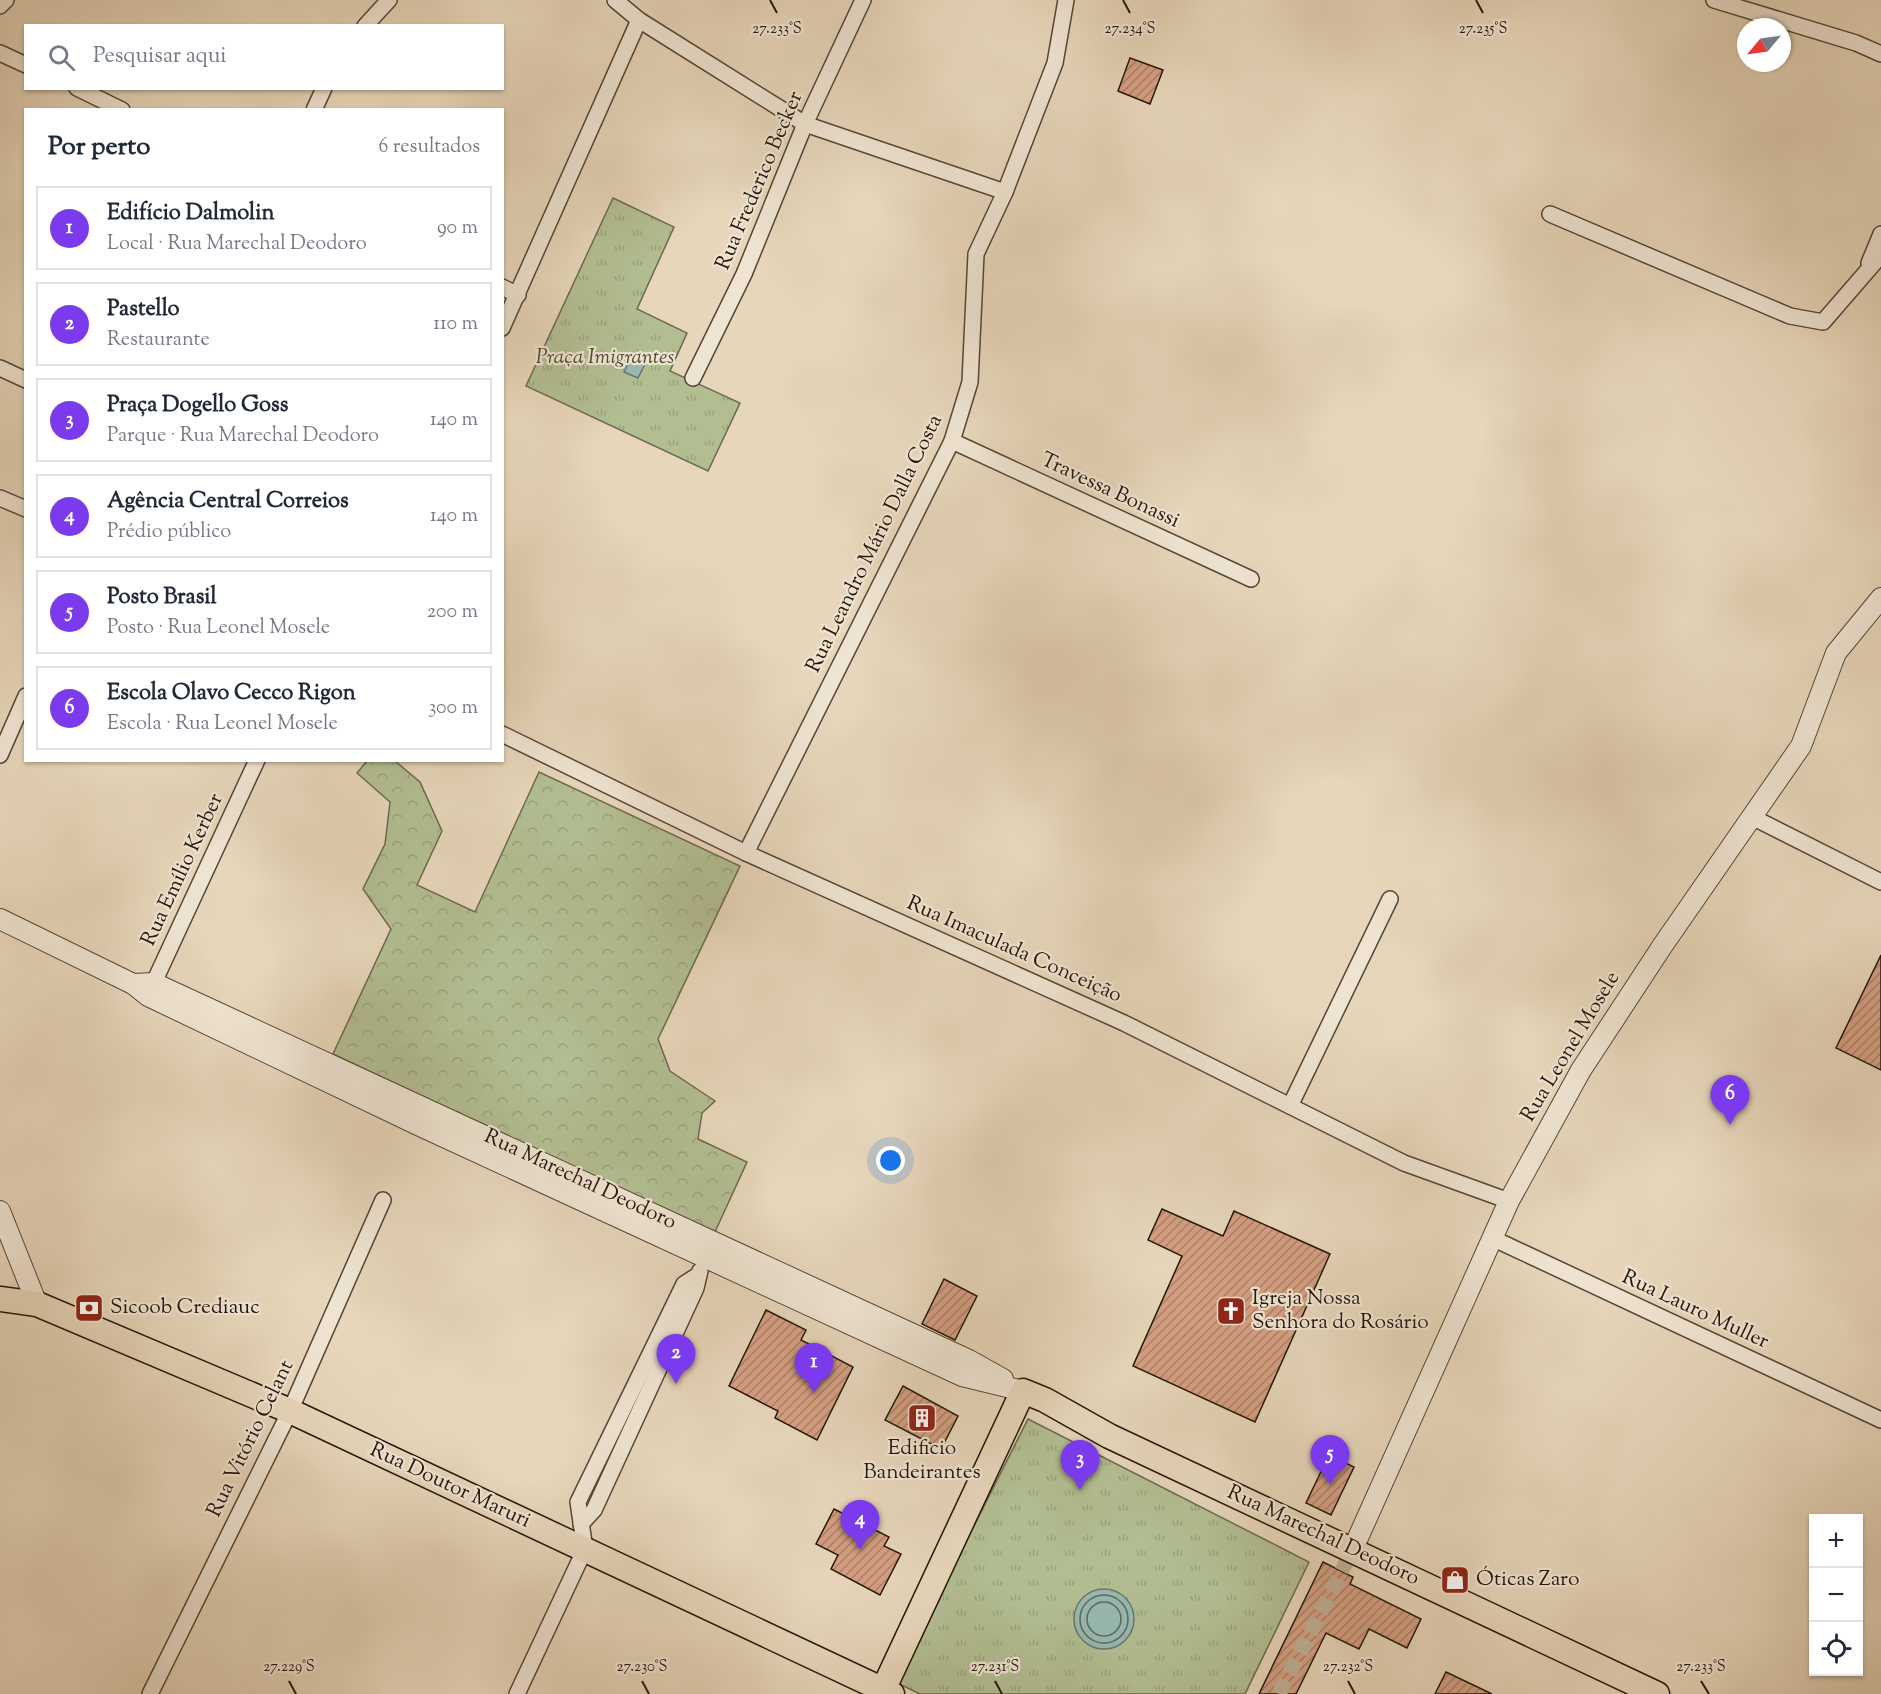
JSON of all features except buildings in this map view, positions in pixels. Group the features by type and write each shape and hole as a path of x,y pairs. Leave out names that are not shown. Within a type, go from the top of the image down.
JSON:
{"main road":[{"name":"Rua Doutor Maruri","path":"0,1299 37,1304 290,1411 886,1693"},
{"name":"Rua Marechal Deodoro","path":"1023,1391 1109,1437 1657,1694"},
{"path":"886,1693 1023,1391"}],"street":[{"path":"0,6 6,0"},
{"path":"367,24 389,0"},
{"path":"615,0 639,20 805,124 1005,192"},
{"name":"Rua Frederico Becker","path":"693,378 744,274 805,124 863,0"},
{"name":"Rua Leandro Mário Dalla Costa","path":"746,853 952,441 970,382 976,255 1005,192 1055,63 1066,0"},
{"path":"1714,0 1856,43 1881,54"},
{"path":"504,324 639,20"},
{"path":"0,53 24,64"},
{"path":"81,90 118,108"},
{"path":"315,108 323,90"},
{"path":"1551,214 1790,316 1823,322 1881,255"},
{"path":"1865,271 1881,234"},
{"path":"504,288 518,295"},
{"path":"0,368 24,379"},
{"name":"Travessa Bonassi","path":"952,441 1251,579"},
{"path":"0,498 24,508"},
{"name":"Rua Leonel Mosele","path":"1352,1551 1509,1201 1581,1070 1662,945 1801,746 1836,653 1881,598"},
{"path":"0,755 24,701"},
{"name":"Rua Imaculada Conceição","path":"504,735 746,853 1068,996 1404,1163 1509,1201"},
{"name":"Rua Emílio Kerber","path":"145,988 256,762"},
{"path":"1752,817 1881,882"},
{"path":"1290,1106 1390,898"},
{"name":"Rua Marechal Deodoro","path":"0,919 710,1250 969,1360 1023,1391"},
{"name":"Rua Vitório Celant","path":"150,1694 290,1411 383,1200"},
{"path":"0,1211 37,1304"},
{"name":"Rua Lauro Muller","path":"1492,1238 1881,1420"},
{"path":"517,1694 585,1549 581,1524 594,1510 696,1288 698,1275 710,1250"}],"green space":[{"name":"Praça Imigrantes","path":"613,198 674,227 637,309 687,333 670,371 740,403 708,471 526,386"},
{"path":"366,762 396,762 420,782 442,831 417,885 475,912 539,772 740,866 658,1039 670,1071 715,1101 702,1113 698,1139 747,1162 714,1234 333,1054 391,929 363,889 385,844 390,802 357,773"},
{"path":"1028,1419 1309,1562 1245,1694 920,1694 895,1682"}],"water":[{"path":"632,355 646,362 638,378 624,372"},
{"path":"1098,1589 1110,1589 1126,1597 1132,1607 1134,1619 1132,1631 1126,1641 1110,1649 1098,1649 1082,1641 1074,1625 1074,1613 1082,1597"}],"tunnel":[{"path":"1279,1694 1352,1551"}],"place":[{"name":"Escola Olavo Cecco Rigon","path":"1730,1125"},
{"name":"Sicoob Crediauc","path":"89,1308"},
{"name":"Igreja Nossa Senhora do Rosário","path":"1231,1311"},
{"name":"Pastello","path":"676,1384"},
{"name":"Edifício Dalmolin","path":"814,1393"},
{"name":"Edificio Bandeirantes","path":"922,1418"},
{"name":"Posto Brasil","path":"1330,1485"},
{"name":"Praça Dogello Goss","path":"1080,1490"},
{"name":"Agência Central Correios","path":"860,1550"},
{"name":"Óticas Zaro","path":"1455,1580"}]}
